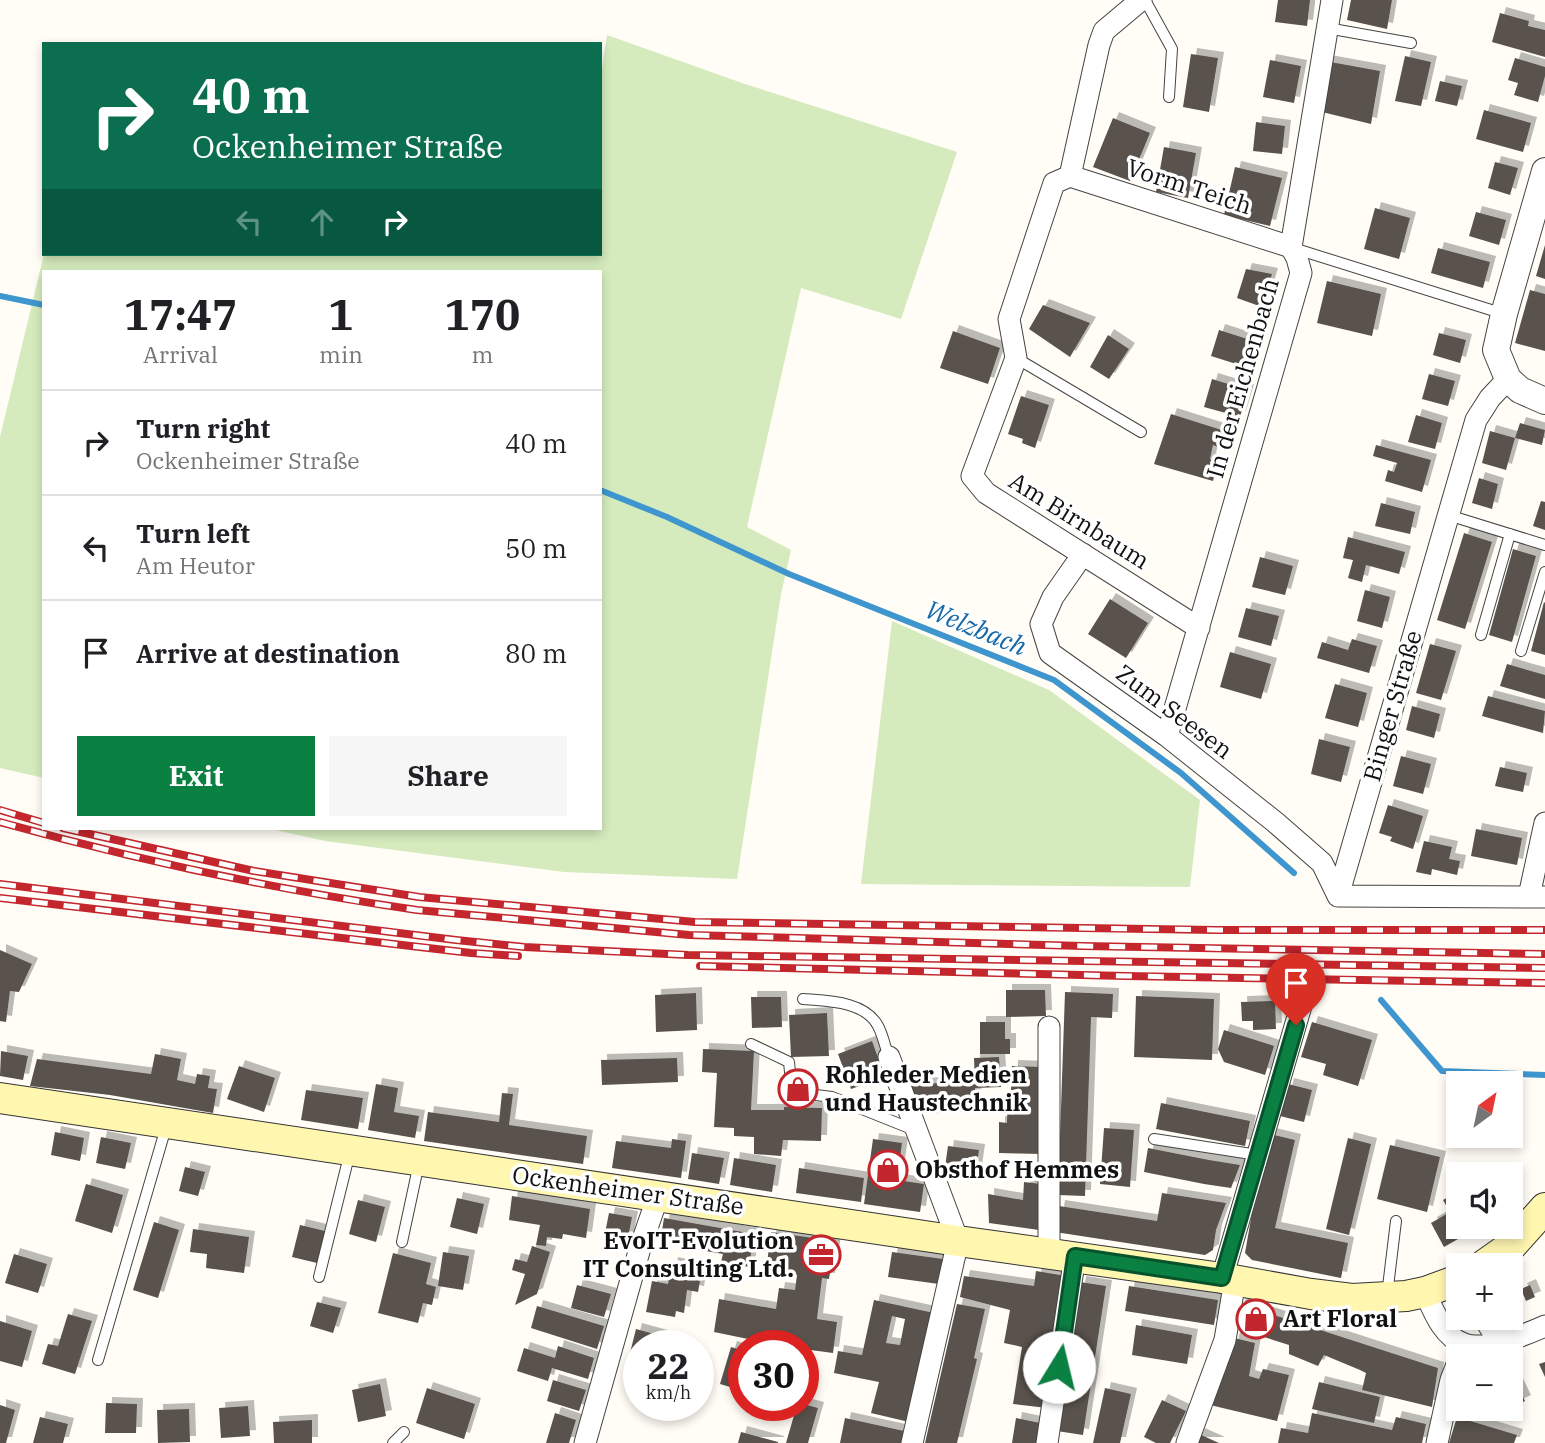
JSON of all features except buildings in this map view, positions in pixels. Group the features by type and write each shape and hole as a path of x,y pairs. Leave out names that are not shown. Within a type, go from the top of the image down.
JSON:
{"main road":[{"name":"Ockenheimer Straße","path":"0,1098 958,1241 1228,1278 1311,1294 1352,1299 1387,1297 1425,1292 1446,1284"},
{"path":"1501,1253 1511,1246 1545,1208"}],"street":[{"path":"1016,358 1009,318 1054,183 1070,176 1104,31 1143,0"},
{"name":"In der Eichenbach","path":"1167,737 1301,273 1291,247 1332,0"},
{"path":"1545,171 1496,350 1508,379 1520,390 1545,401"},
{"name":"Vorm Teich","path":"1070,176 1291,247"},
{"name":"Am Birnbaum","path":"1016,358 972,476 986,493 1199,628"},
{"name":"Binger Straße","path":"1338,896 1476,419 1490,398 1508,379"},
{"name":"Zum Seesen","path":"1083,554 1053,597 1041,624 1050,653 1167,737 1275,822 1322,863 1338,896"},
{"path":"1338,896 1537,896 1545,823"},
{"path":"1187,1443 1225,1340 1228,1278 1258,1155 1303,999"},
{"path":"1048,1443 1062,1254 1049,1027"},
{"path":"889,1057 958,1241 912,1443"},
{"path":"585,1443 639,1248 658,1196"},
{"path":"1425,1292 1434,1314 1455,1344"},
{"path":"1493,1344 1512,1340 1545,1326"},
{"path":"1492,1330 1512,1340"},
{"path":"1437,1443 1446,1402"}],"lane":[{"path":"1143,0 1172,48 1169,97"},
{"path":"1327,29 1411,43"},
{"path":"1291,247 1504,314"},
{"path":"1016,358 1141,432"},
{"path":"1448,515 1545,545"},
{"path":"1481,635 1510,534"},
{"path":"1521,651 1545,572"},
{"path":"803,999 831,1001 868,1014 878,1026 889,1057"},
{"path":"751,1044 789,1062 792,1092 832,1097 917,1131"},
{"path":"98,1360 167,1123"},
{"path":"1154,1139 1258,1155"},
{"path":"319,1277 350,1150"},
{"path":"402,1242 419,1160"},
{"path":"1387,1297 1396,1221"},
{"path":"393,1443 404,1432"}],"green space":[{"path":"607,35 742,83 957,152 901,319 801,288 747,527 791,550 781,594 737,879 564,872 325,841 275,830 602,830 602,270 42,270 42,778 0,768 0,437 44,256 602,256 602,69"},
{"path":"892,621 1049,690 1200,800 1190,887 861,884"}],"waterway":[{"name":"Welzbach","path":"0,296 42,305"},
{"name":"Welzbach","path":"602,491 667,517 789,574 1054,680 1181,773 1294,873"},
{"name":"Welzbach","path":"1381,1000 1442,1071 1545,1075"}],"railway":[{"path":"0,810 42,822"},
{"path":"0,822 207,873 365,902 417,910 689,935 1083,946 1545,954"},
{"path":"72,830 254,871 419,897 695,922 1216,930 1545,930"},
{"path":"0,884 524,947 688,955 1545,968"},
{"path":"0,898 471,953 518,956"},
{"path":"700,966 1545,983"}],"place":[{"name":"Rohleder Medien und Haustechnik","path":"798,1089"},
{"name":"Obsthof Hemmes","path":"888,1170"},
{"name":"EvoIT-Evolution IT Consulting Ltd.","path":"821,1255"},
{"name":"Art Floral","path":"1256,1319"}],"route":[{"path":"1059,1367 1075,1256 1222,1278 1296,1025"}]}
